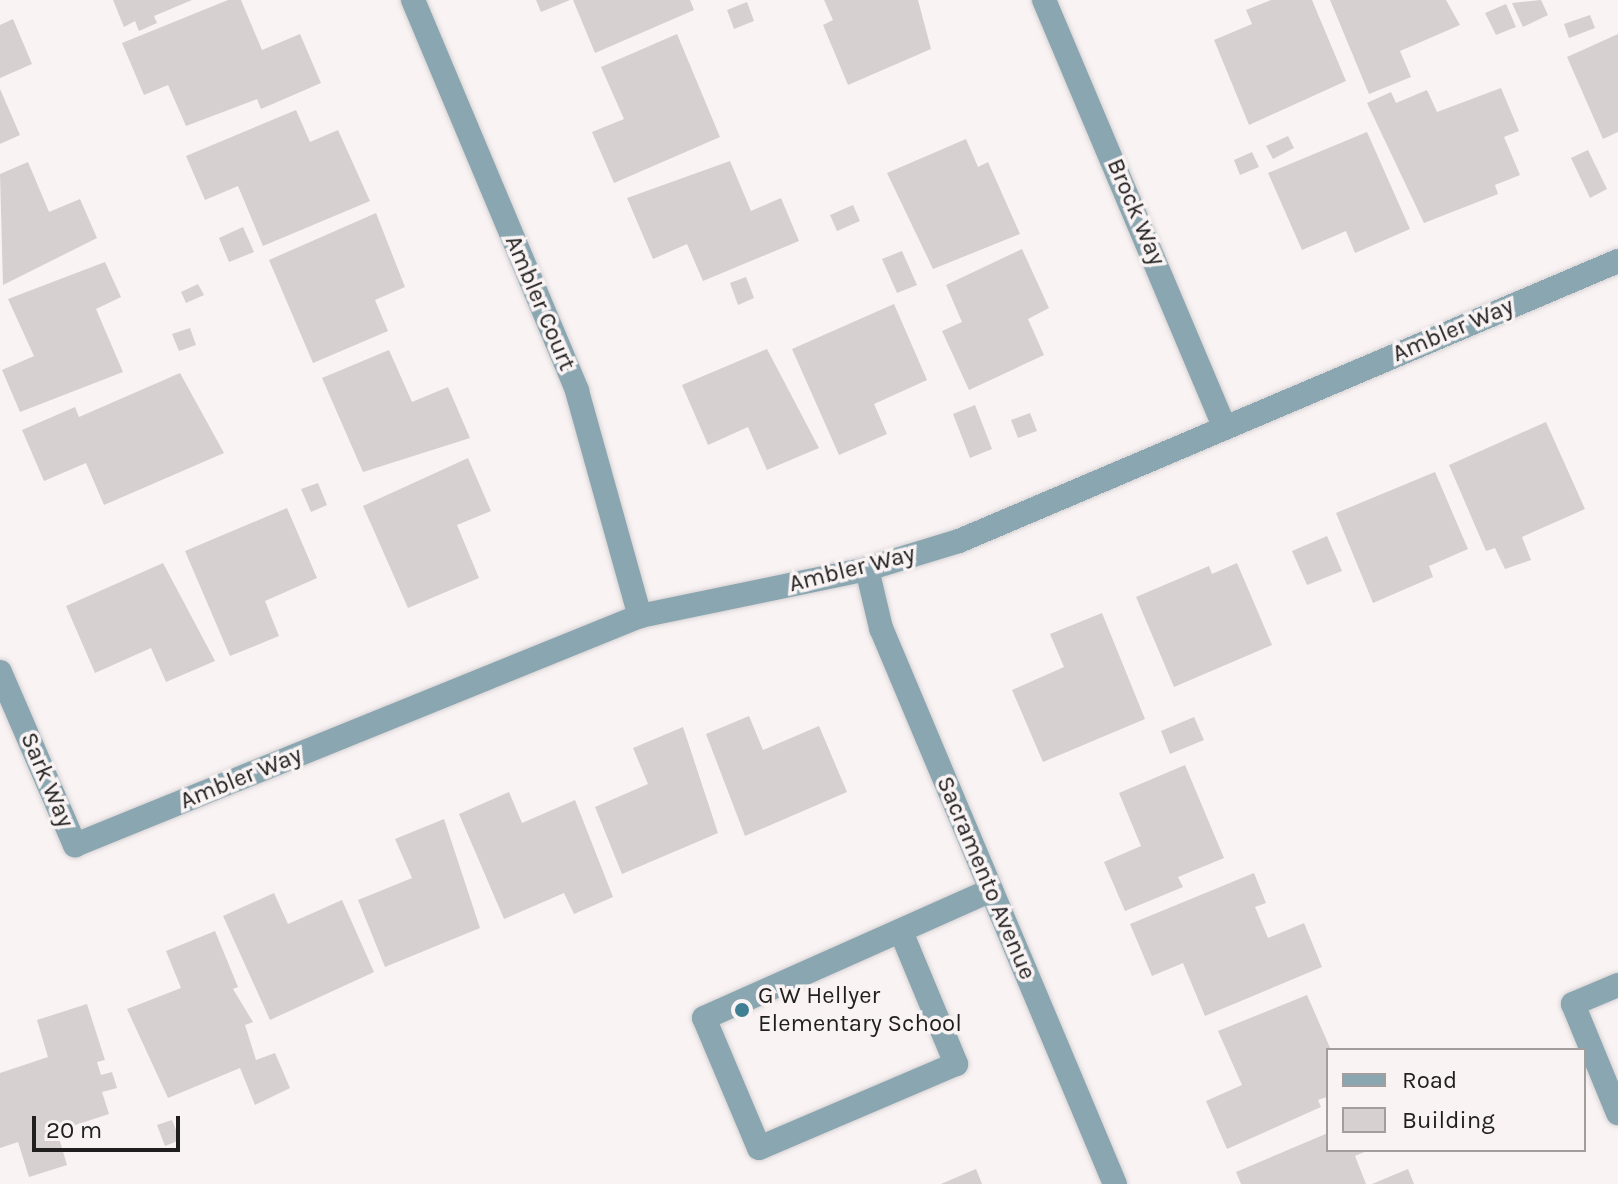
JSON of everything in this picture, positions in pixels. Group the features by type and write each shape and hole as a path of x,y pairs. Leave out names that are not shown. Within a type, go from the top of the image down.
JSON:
{"street":[{"name":"Ambler Court","path":"413,0 577,391 640,616"},
{"name":"Brock Way","path":"1044,0 1224,426"},
{"name":"Ambler Way","path":"75,845 640,616 867,569 959,541 1618,261"},
{"name":"Sacramento Avenue","path":"867,569 881,628 1115,1184"},
{"name":"Sark Way","path":"0,672 75,845"},
{"path":"902,934 956,1064 759,1148 704,1018 902,934 991,890"},
{"path":"1618,985 1573,1004 1618,1113"}],"building":[{"path":"113,0 192,0 154,16 157,23 139,31 135,21 124,27"},
{"path":"228,0 241,0 262,50 300,34 321,83 261,109 257,99 186,126 168,85 144,95 122,43"},
{"path":"536,0 570,0 541,12"},
{"path":"573,0 690,0 694,10 595,53"},
{"path":"824,0 918,0 931,49 848,85 823,25 833,20"},
{"path":"1271,0 1312,0 1346,81 1249,125 1214,40 1252,24 1246,10"},
{"path":"1330,0 1446,0 1460,25 1400,51 1411,77 1369,94"},
{"path":"1541,0 1548,15 1523,27 1512,3"},
{"path":"747,2 754,21 734,29 727,10"},
{"path":"1506,4 1516,27 1496,35 1485,13"},
{"path":"1590,15 1595,28 1569,38 1564,24"},
{"path":"13,19 32,64 0,78 0,25"},
{"path":"677,34 720,137 614,183 592,132 624,119 601,67"},
{"path":"1618,34 1618,132 1603,139 1567,57"},
{"path":"1501,88 1519,131 1504,137 1520,175 1495,185 1498,194 1424,223 1367,103 1391,92 1396,103 1427,90 1437,112"},
{"path":"0,89 20,135 0,144"},
{"path":"296,110 310,142 338,130 370,201 263,246 238,186 205,200 186,156"},
{"path":"1367,132 1410,229 1355,253 1346,231 1302,250 1268,173"},
{"path":"1288,136 1294,148 1273,159 1266,146"},
{"path":"966,139 978,167 988,162 1020,234 933,269 887,173"},
{"path":"1588,150 1607,189 1590,198 1571,158"},
{"path":"1252,152 1259,167 1240,175 1234,160"},
{"path":"730,161 751,211 781,198 799,241 703,281 687,244 653,259 627,198"},
{"path":"28,162 49,212 80,199 97,238 3,285 0,174"},
{"path":"853,205 860,221 837,231 830,215"},
{"path":"376,213 405,287 375,300 388,331 313,363 269,260"},
{"path":"243,227 254,252 229,262 219,238"},
{"path":"1022,249 1049,308 1028,319 1044,355 969,390 942,331 962,322 946,285"},
{"path":"902,251 917,285 897,293 882,259"},
{"path":"105,262 121,297 96,309 123,372 20,412 2,370 34,356 8,299"},
{"path":"746,277 754,298 738,305 730,283"},
{"path":"198,284 204,295 186,303 181,292"},
{"path":"894,304 927,380 874,404 887,434 839,455 792,349"},
{"path":"190,328 196,345 179,351 172,334"},
{"path":"767,349 819,448 767,470 748,427 708,445 682,385"},
{"path":"389,350 412,402 448,387 470,438 363,472 322,378"},
{"path":"180,373 224,453 104,505 86,463 44,481 22,430 75,407 79,417"},
{"path":"975,405 992,449 970,458 953,414"},
{"path":"1030,413 1037,431 1018,438 1011,420"},
{"path":"1546,422 1585,509 1522,537 1531,560 1505,569 1495,548 1486,551 1449,465"},
{"path":"468,458 491,511 457,525 479,578 408,608 363,506"},
{"path":"1435,472 1468,549 1429,566 1433,577 1373,603 1336,513"},
{"path":"318,483 327,505 311,512 301,489"},
{"path":"287,508 317,578 265,601 279,636 230,656 185,551"},
{"path":"1327,536 1342,571 1307,585 1292,551"},
{"path":"163,563 215,661 166,682 151,648 95,673 66,606"},
{"path":"1237,563 1272,645 1174,687 1136,597 1209,566 1212,574"},
{"path":"1102,613 1145,719 1043,762 1012,690 1064,667 1050,634"},
{"path":"749,716 763,750 819,726 847,792 745,836 706,734"},
{"path":"1194,717 1204,740 1170,754 1161,731"},
{"path":"683,727 718,833 622,874 595,807 648,784 633,748"},
{"path":"1185,765 1224,858 1178,877 1183,887 1125,911 1104,862 1141,846 1119,793"},
{"path":"509,792 522,823 575,800 613,897 574,914 564,893 504,919 459,814"},
{"path":"444,819 480,928 385,967 358,900 412,878 395,839"},
{"path":"1254,873 1266,903 1255,907 1268,938 1304,923 1322,967 1205,1016 1183,963 1152,976 1130,924"},
{"path":"274,893 288,924 342,900 374,972 270,1020 223,916"},
{"path":"215,931 238,987 233,989 253,1022 245,1025 256,1060 275,1053 290,1088 255,1105 240,1068 168,1098 127,1009 181,988 166,951"},
{"path":"1307,995 1330,1048 1326,1048 1326,1097 1318,1100 1321,1107 1227,1149 1206,1101 1242,1085 1218,1031"},
{"path":"87,1004 105,1060 97,1062 101,1075 112,1072 117,1088 102,1092 109,1114 57,1131 67,1165 29,1177 18,1142 0,1148 0,1073 48,1057 37,1020"},
{"path":"172,1120 180,1140 165,1146 157,1125"},
{"path":"1326,1134 1326,1152 1364,1152 1355,1156 1366,1184 1241,1184 1236,1172"},
{"path":"976,1169 982,1184 941,1184"},
{"path":"1408,1169 1414,1184 1372,1184"}],"place":[{"name":"G W Hellyer Elementary School","path":"742,1010"}]}
